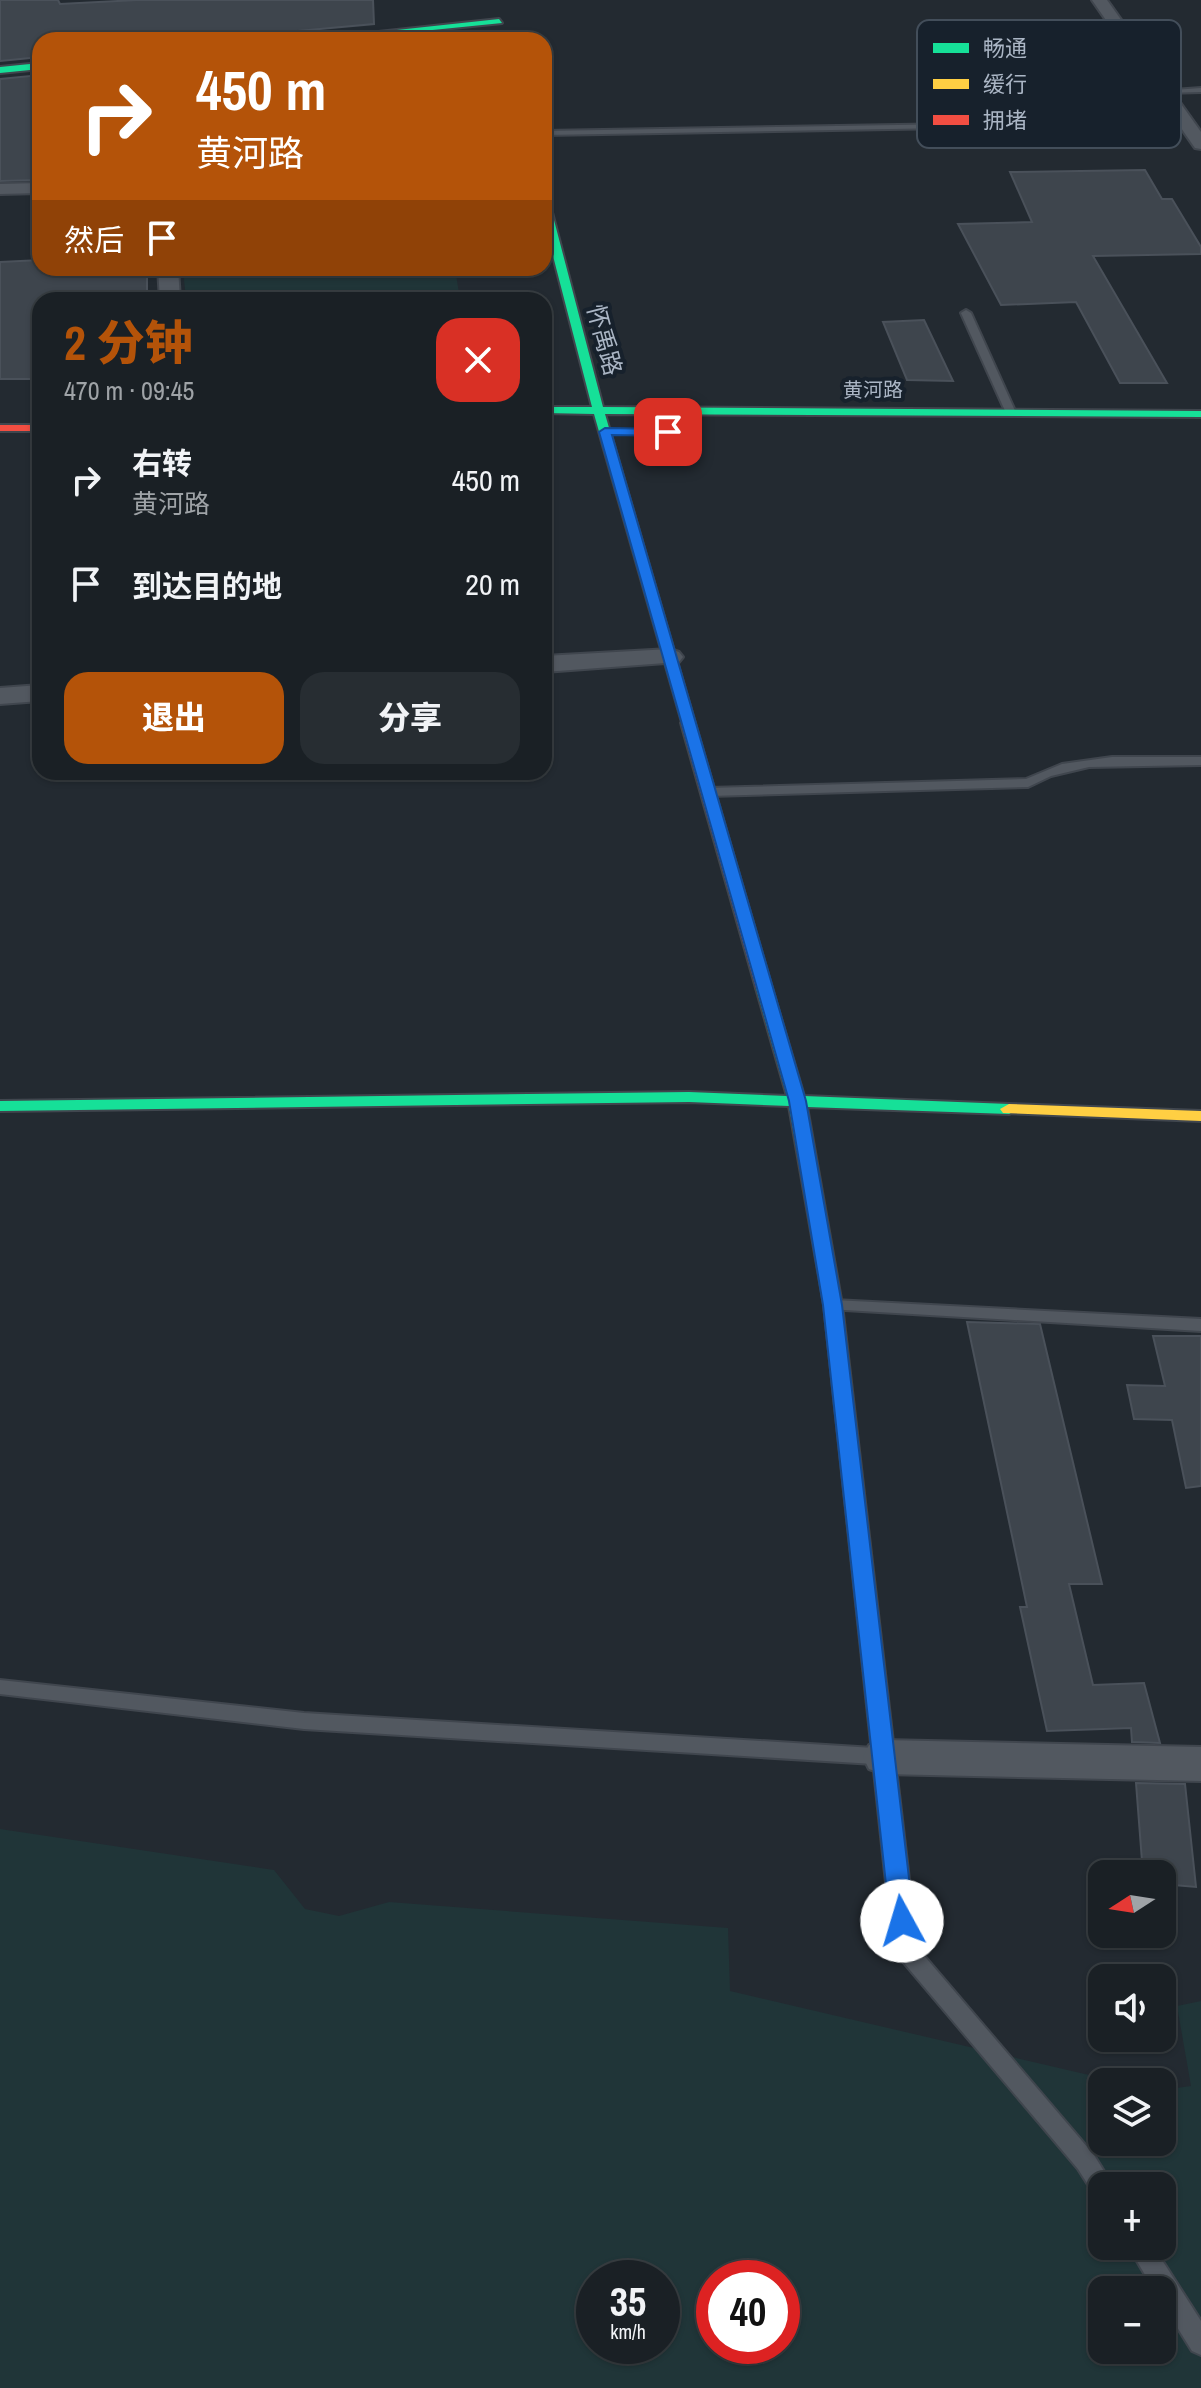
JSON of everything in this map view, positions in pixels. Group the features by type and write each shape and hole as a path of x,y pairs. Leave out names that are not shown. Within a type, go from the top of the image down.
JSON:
{"street":[{"path":"493,0 502,32"},
{"path":"1099,0 1113,20"},
{"path":"388,32 499,21"},
{"path":"0,70 32,67"},
{"path":"1181,116 1201,144"},
{"path":"0,189 32,188"},
{"name":"怀禹路","path":"552,231 605,432 797,1101 833,1305 905,1948"},
{"name":"黄河路","path":"552,410 1201,414"},
{"path":"0,428 32,428"},
{"path":"552,664 670,657"},
{"path":"0,696 32,694"},
{"path":"0,1106 689,1097 1201,1116"},
{"path":"884,1757 1201,1764"}],"lane":[{"path":"1181,91 1201,90"},
{"path":"1181,122 1185,122"},
{"path":"552,133 917,127"},
{"path":"966,313 1011,413"},
{"path":"709,792 1028,783 1047,770 1105,763 1201,761"},
{"path":"833,1305 1201,1325"},
{"path":"0,1687 304,1721 884,1757"},
{"path":"905,1948 1092,2172"},
{"path":"1149,2260 1201,2343"}],"green space":[{"path":"184,276 456,276 459,292 185,292"},
{"path":"0,1829 274,1870 305,1909 339,1916 389,1902 728,1928 730,1991 1088,2075 1088,2156 1176,2156 1176,2088 1191,2086 1177,2006 1201,2001 1201,2388 0,2388"}],"building":[{"path":"0,0 58,0 60,4 137,0 373,0 374,24 288,32 32,32 32,58 0,61"},
{"path":"32,76 32,180 0,181 0,79"},
{"path":"1145,170 1162,199 1172,199 1201,247 1201,254 1093,256 1167,383 1120,383 1076,302 1001,305 958,224 1032,222 1010,172"},
{"path":"32,260 32,276 147,276 147,292 32,292 32,379 0,379 0,262"},
{"path":"924,320 953,381 907,380 883,322"},
{"path":"967,1322 1040,1324 1102,1584 1069,1584 1093,1685 1144,1683 1160,1743 1132,1742 1131,1728 1047,1731 1020,1607 1027,1607"},
{"path":"1153,1336 1201,1336 1201,1486 1186,1488 1172,1420 1134,1419 1127,1385 1165,1386"},
{"path":"1136,1783 1185,1784 1196,1887 1176,1885 1176,1860 1142,1860"}],"traffic: fast":[{"path":"388,32 499,21"},
{"path":"0,70 32,67"},
{"path":"552,234 575,329 688,723"},
{"path":"552,410 1201,414"},
{"path":"764,988 797,1101 833,1305 905,1948"},
{"path":"0,1106 689,1097 1009,1109"}],"traffic: slow":[{"path":"1009,1109 1201,1116"}],"traffic: jam":[{"path":"0,428 32,428"},
{"path":"688,723 764,988"}],"route":[{"path":"668,432 605,432 797,1101 833,1305 902,1921"}]}
